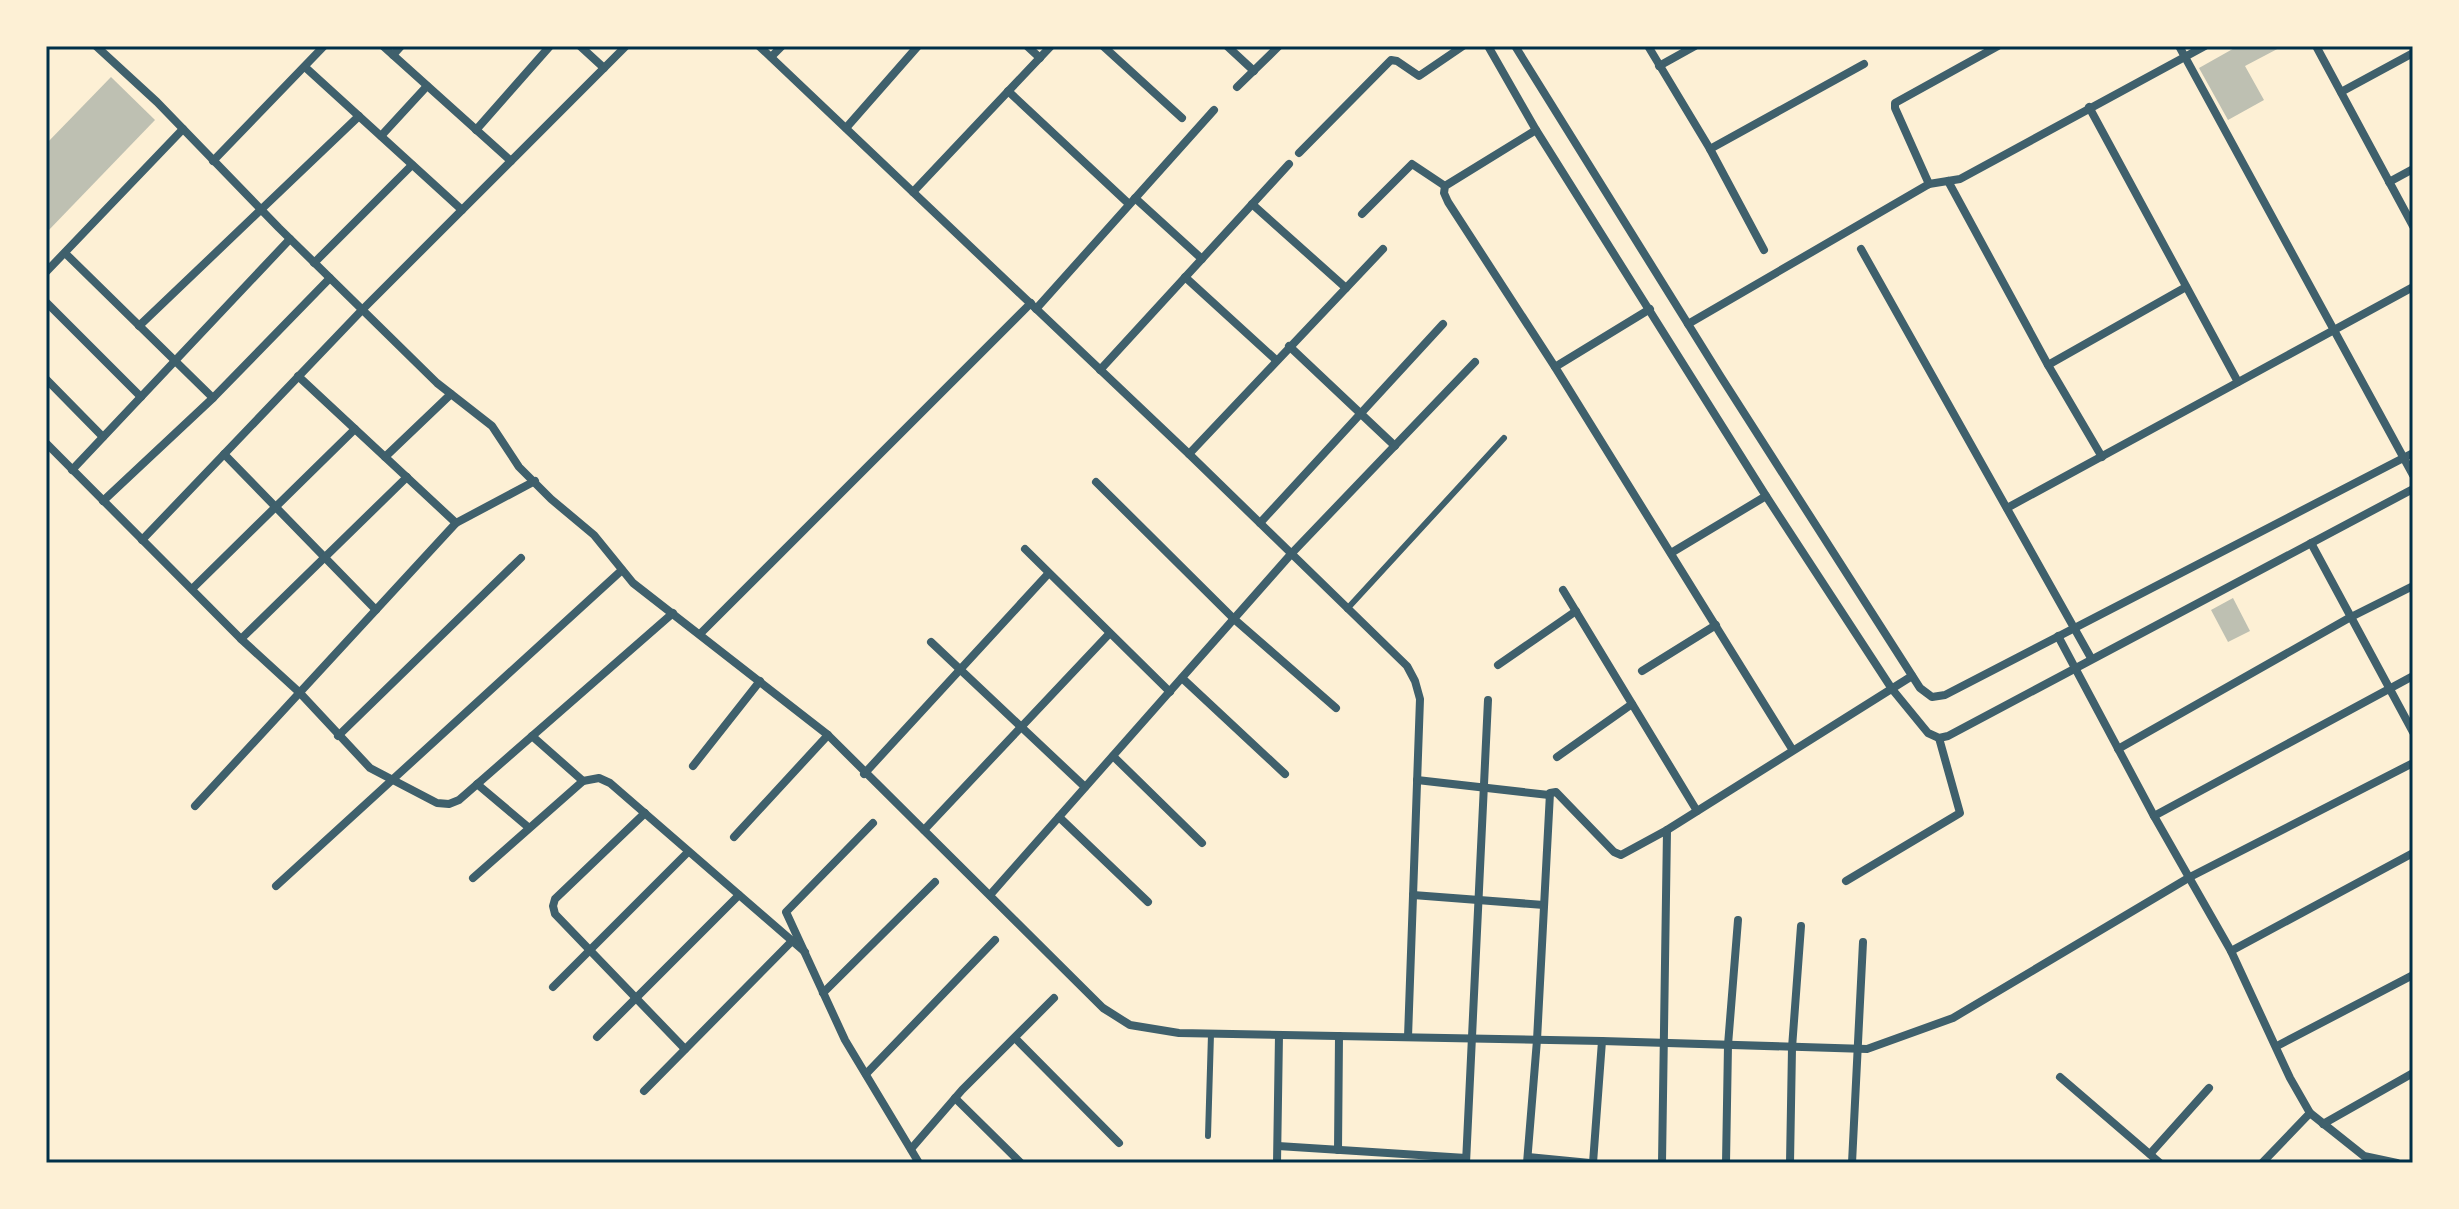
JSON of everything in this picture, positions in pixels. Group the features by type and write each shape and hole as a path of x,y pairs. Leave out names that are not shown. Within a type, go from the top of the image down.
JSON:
{"street":[{"path":"96,46 362,310 451,394 492,426 519,467 594,535 633,583 828,735 1103,1008 1130,1025 1179,1033 1211,1034 1602,1041 1857,1050 1877,1046 1953,1018 2190,877 2413,763"},
{"path":"213,161 324,46"},
{"path":"383,46 511,161"},
{"path":"393,55 401,46"},
{"path":"476,130 550,46"},
{"path":"580,46 604,68"},
{"path":"142,540 362,310 626,46"},
{"path":"759,46 1189,454 1407,666 1420,699 1408,1037"},
{"path":"771,57 782,46"},
{"path":"846,128 918,46"},
{"path":"1027,46 1040,58"},
{"path":"913,192 1051,46"},
{"path":"1103,46 1182,118"},
{"path":"1227,46 1254,71"},
{"path":"1237,87 1279,46"},
{"path":"1299,153 1391,60 1419,76 1463,46"},
{"path":"1488,46 1536,130 1766,496 1892,689 1928,733 1939,738 1948,736 2074,666 2413,489"},
{"path":"1515,46 1688,324 1925,694 1932,697 1945,695 2409,455"},
{"path":"1648,46 1710,149 1764,250"},
{"path":"1659,66 1695,46"},
{"path":"1929,184 1895,103 1998,46"},
{"path":"2179,46 2334,331 2409,455 2413,475"},
{"path":"1688,324 1929,184 1960,179 2205,46"},
{"path":"2316,46 2413,226"},
{"path":"2341,92 2413,53"},
{"path":"1710,149 1864,64"},
{"path":"305,67 462,210"},
{"path":"381,136 427,86"},
{"path":"1008,91 1202,259"},
{"path":"2089,107 2238,382"},
{"path":"700,634 1034,306 1214,110"},
{"path":"139,326 359,116"},
{"path":"46,272 183,129"},
{"path":"1445,186 1536,130"},
{"path":"1100,370 1289,164"},
{"path":"1362,214 1412,164 1445,186"},
{"path":"314,263 412,165"},
{"path":"2389,182 2413,169"},
{"path":"1948,181 2102,457"},
{"path":"1445,186 1448,202 1555,367 1792,749"},
{"path":"1252,204 1346,288"},
{"path":"72,470 290,239"},
{"path":"1189,454 1383,249"},
{"path":"1861,249 2091,658"},
{"path":"65,253 213,398"},
{"path":"1185,277 1276,360"},
{"path":"103,501 213,398 330,278"},
{"path":"2048,365 2186,287"},
{"path":"2007,508 2413,287"},
{"path":"46,302 141,397"},
{"path":"1555,367 1650,309"},
{"path":"1260,523 1443,324"},
{"path":"1289,346 1395,446"},
{"path":"990,895 1292,553 1475,362"},
{"path":"298,376 456,523"},
{"path":"46,379 103,437"},
{"path":"385,457 451,394"},
{"path":"192,589 355,429"},
{"path":"47,445 241,639 300,693 370,768 437,803 449,804 459,800 673,613"},
{"path":"224,454 376,610"},
{"path":"241,639 407,477"},
{"path":"195,806 456,523 535,481"},
{"path":"1096,482 1234,619 1336,708"},
{"path":"1671,553 1766,496"},
{"path":"2311,543 2413,732"},
{"path":"1025,549 1170,692"},
{"path":"338,736 521,558"},
{"path":"276,886 622,570"},
{"path":"864,774 1048,574"},
{"path":"2118,749 2349,618 2413,586"},
{"path":"1563,590 1697,811"},
{"path":"1498,665 1576,611"},
{"path":"1642,671 1716,625"},
{"path":"924,830 1109,634"},
{"path":"2058,636 2154,816 2231,951 2290,1078 2310,1113 2367,1161 2397,1163"},
{"path":"931,642 1085,787"},
{"path":"1417,780 1549,795 1556,792 1614,852 1621,855 1667,830 1912,676"},
{"path":"2154,816 2413,676"},
{"path":"1182,678 1285,774"},
{"path":"693,766 760,681"},
{"path":"1278,1146 1403,1159 1466,1161 1488,700"},
{"path":"1557,757 1632,704"},
{"path":"734,837 828,735"},
{"path":"532,736 583,781"},
{"path":"1846,881 1960,813 1939,738"},
{"path":"1113,756 1202,843"},
{"path":"473,878 583,781 599,778 610,783 805,952"},
{"path":"477,784 528,827"},
{"path":"1549,795 1537,1040 1527,1160 1592,1163 1602,1041"},
{"path":"645,813 555,899 553,906 555,914 685,1049"},
{"path":"1059,817 1148,902"},
{"path":"873,823 786,912 845,1040 919,1163"},
{"path":"1662,1163 1667,830"},
{"path":"553,987 688,852"},
{"path":"2231,951 2413,853"},
{"path":"823,993 935,882"},
{"path":"597,1037 739,895"},
{"path":"1413,895 1544,905"},
{"path":"1726,1163 1728,1045 1738,920"},
{"path":"1790,1163 1792,1048 1801,926"},
{"path":"866,1074 995,940"},
{"path":"644,1091 792,941"},
{"path":"1852,1163 1863,942"},
{"path":"2277,1046 2413,975"},
{"path":"911,1149 955,1098 1054,998"},
{"path":"1277,1163 1279,1035"},
{"path":"1338,1150 1339,1036"},
{"path":"1015,1038 1119,1143"},
{"path":"2323,1124 2413,1073"},
{"path":"2060,1077 2160,1163"},
{"path":"2150,1154 2209,1088"},
{"path":"955,1098 1021,1163"},
{"path":"2262,1163 2310,1113"}],"lane":[{"path":"1347,609 1504,438"},
{"path":"1208,1136 1211,1034"}],"building":[{"path":"2238,46 2283,46 2245,66 2264,100 2228,120 2199,68"},
{"path":"111,77 155,120 46,233 46,144"},
{"path":"2233,598 2250,631 2228,642 2211,610"}]}
